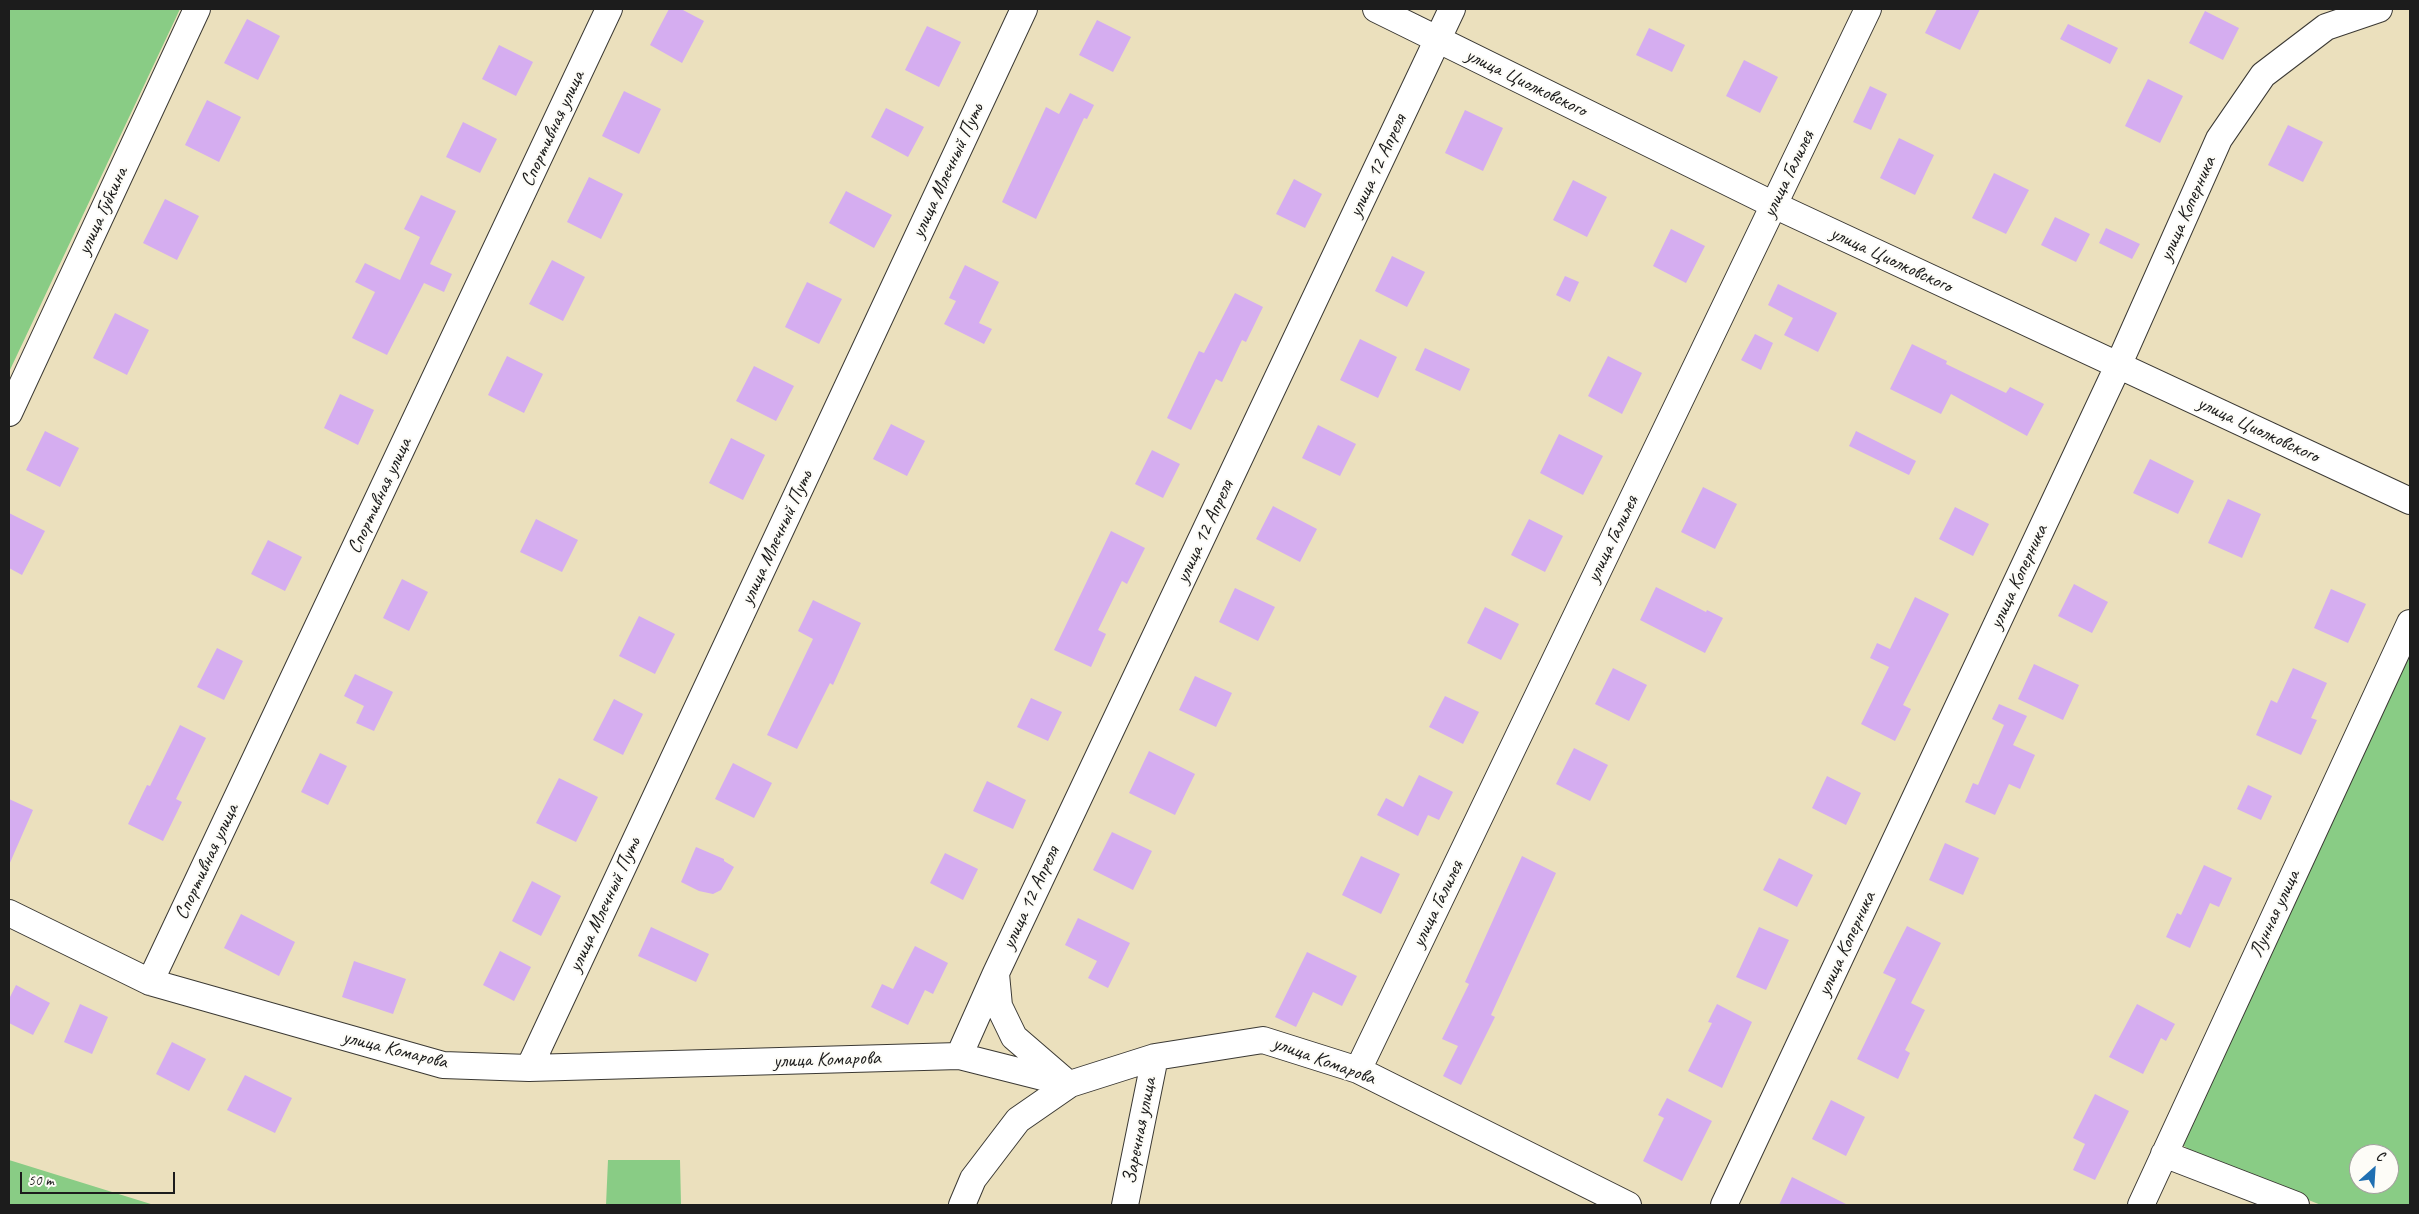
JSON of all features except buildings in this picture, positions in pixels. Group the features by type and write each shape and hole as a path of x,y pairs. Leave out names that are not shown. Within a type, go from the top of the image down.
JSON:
{"street":[{"name":"улица Губкина","path":"9,412 197,9"},
{"name":"Спортивная улица","path":"150,982 609,9"},
{"name":"улица Млечный Путь","path":"530,1068 1024,9"},
{"name":"улица Циолковского","path":"1376,9 1774,205 2410,501"},
{"name":"улица 12 Апреля","path":"959,1056 996,973 1452,9"},
{"name":"улица Галилея","path":"1358,1070 1868,9"},
{"name":"улица Коперника","path":"1724,1205 2118,366 2219,139 2263,75 2326,27 2379,9"},
{"name":"Лунная улица","path":"2141,1205 2410,623"},
{"name":"улица Комарова","path":"9,913 150,982 442,1066 530,1068 959,1056 1070,1084 1154,1058 1263,1040 1358,1070 1628,1205"},
{"path":"962,1205 973,1179 1018,1120 1070,1084 1014,1037 999,1006 996,973"},
{"name":"Заречная улица","path":"1125,1205 1154,1058"},
{"path":"2164,1154 2296,1205"}],"green space":[{"path":"9,9 180,9 9,372"},
{"path":"2410,644 2410,1205 2321,1205 2196,1155 2183,1145"},
{"path":"9,1160 154,1205 9,1205"},
{"path":"608,1160 680,1160 681,1204 606,1205"}]}
